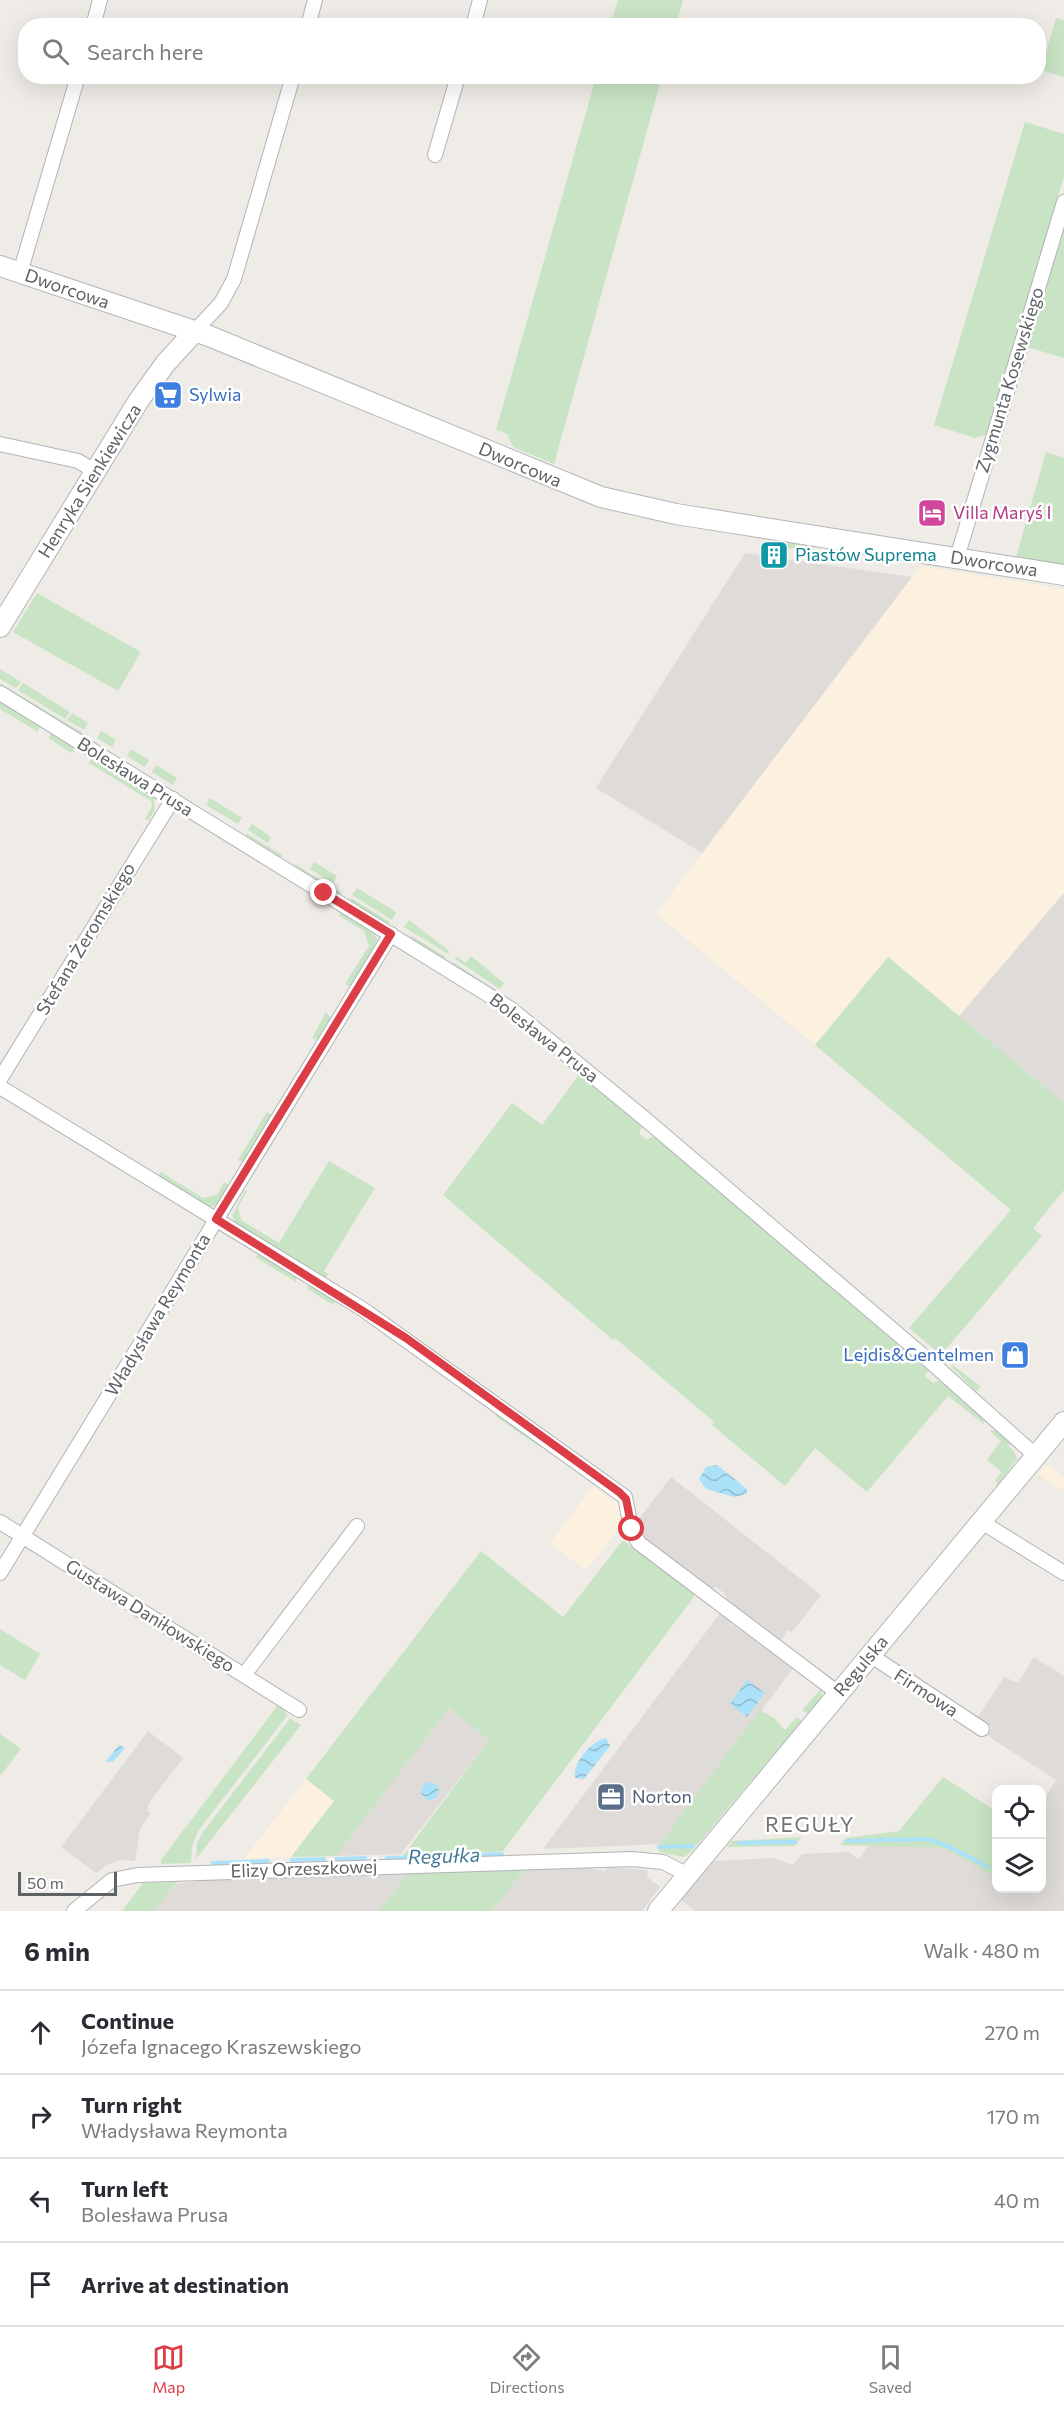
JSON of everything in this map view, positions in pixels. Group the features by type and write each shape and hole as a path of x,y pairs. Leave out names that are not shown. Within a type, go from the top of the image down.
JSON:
{"street":[{"path":"95,18 100,0"},
{"path":"310,18 315,0"},
{"path":"475,18 480,0"},
{"path":"20,273 76,84"},
{"name":"Henryka Sienkiewicza","path":"0,627 155,377 218,308 234,279 291,84"},
{"path":"435,155 456,84"},
{"name":"Zygmunta Kosewskiego","path":"957,558 1064,202"},
{"name":"Dworcowa","path":"0,266 195,331 600,497 676,514 1064,575"},
{"path":"0,444 78,461 95,471"},
{"name":"Bolesława Prusa","path":"0,693 485,992 524,1020 933,1364 1036,1455"},
{"name":"Stefana Żeromskiego","path":"0,1079 173,799"},
{"name":"Władysława Reymonta","path":"0,1573 391,934"},
{"path":"0,1087 406,1338 622,1494 627,1503 632,1533 637,1542 838,1693"},
{"name":"Regulska","path":"658,1911 686,1874 1064,1422"},
{"path":"980,1521 1064,1573"},
{"name":"Gustawa Daniłowskiego","path":"0,1522 299,1710"},
{"path":"244,1675 357,1526"},
{"name":"Firmowa","path":"870,1655 982,1730"},
{"name":"Elizy Orzeszkowej","path":"74,1911 112,1880 138,1875 632,1859 663,1862 686,1874"}],"shaded area":[{"path":"745,553 912,577 702,853 596,788"},
{"path":"920,566 1064,589 1064,893 959,1016 888,957 815,1045 656,914"},
{"path":"1064,893 1064,1103 959,1016"},
{"path":"1046,1465 1064,1477 1064,1491 1038,1474"},
{"path":"671,1477 821,1595 792,1632 788,1630 781,1641 729,1603 724,1593 716,1587 709,1589 643,1540 638,1520"},
{"path":"593,1486 620,1505 621,1526 586,1571 550,1543"},
{"path":"721,1612 733,1625 794,1667 663,1842 660,1844 543,1849"},
{"path":"1034,1657 1064,1676 1064,1911 695,1911 681,1900 713,1861 773,1858 793,1865 802,1854 849,1852 859,1859 870,1844 944,1848 992,1874 992,1893 1046,1893 1046,1796 1056,1780 988,1736 992,1727 977,1718 1004,1677 1018,1683"},
{"path":"449,1708 489,1740 401,1854 336,1856"},
{"path":"148,1731 183,1758 149,1803 147,1811 151,1813 140,1829 135,1861 121,1860 107,1865 96,1873 61,1847"},
{"path":"306,1779 334,1801 291,1857 244,1859"},
{"path":"608,1867 648,1870 647,1877 660,1887 642,1911 492,1911 525,1869 587,1868 605,1871"},
{"path":"407,1874 379,1911 155,1911 176,1884 227,1878"}],"green space":[{"path":"618,0 683,0 678,18 612,18"},
{"path":"1056,18 1064,20 1064,77 1046,72 1046,53"},
{"path":"594,84 660,84 554,464 513,447 507,434 496,430"},
{"path":"1025,122 1064,134 1064,177 988,434 975,438 934,425"},
{"path":"1064,209 1064,358 1027,347"},
{"path":"1046,452 1064,458 1064,564 1016,557"},
{"path":"776,538 782,542 810,544 813,552 769,545"},
{"path":"37,593 141,652 118,691 13,632"},
{"path":"0,669 21,682 16,688 0,679"},
{"path":"0,683 83,733 78,735 0,686"},
{"path":"23,683 70,712 65,719 18,690"},
{"path":"0,700 40,724 38,732 0,709"},
{"path":"72,713 88,723 84,730 67,720"},
{"path":"101,731 116,740 112,747 97,738"},
{"path":"53,732 75,745 72,753 48,738"},
{"path":"131,749 149,760 145,767 127,756"},
{"path":"93,757 155,795 157,799 154,800 155,810 149,820 145,819 152,806 151,801 89,763"},
{"path":"156,765 177,778 173,785 152,772"},
{"path":"210,798 242,818 238,824 206,805"},
{"path":"252,824 271,837 268,843 248,830"},
{"path":"246,833 282,855 281,857 278,858 246,838"},
{"path":"314,862 337,876 333,883 310,869"},
{"path":"295,864 342,893 338,895 295,869"},
{"path":"357,888 396,912 392,920 352,895"},
{"path":"351,898 390,922 389,924 350,903"},
{"path":"343,911 366,924 377,940 377,947 352,987 345,984 369,946 364,931 338,915"},
{"path":"409,920 449,951 448,954 404,927"},
{"path":"412,936 446,957 442,959 410,939"},
{"path":"456,956 466,963 471,956 504,983 500,989 455,959"},
{"path":"888,957 1064,1103 1064,1190 1033,1228 1042,1236 941,1355 909,1328 1011,1210 815,1045"},
{"path":"453,962 509,999 453,966"},
{"path":"326,1012 332,1020 319,1040 312,1038"},
{"path":"564,1061 643,1124 639,1133 646,1140 656,1135 930,1368 925,1376 933,1383 942,1379 984,1419 984,1424 948,1396 867,1492 815,1448 785,1486 712,1425 714,1422 615,1338 613,1340 443,1195 512,1103 542,1125 578,1076 563,1063"},
{"path":"267,1112 273,1116 245,1163 238,1160"},
{"path":"329,1161 375,1188 324,1271 328,1274 325,1280 233,1223 235,1220 232,1216 245,1190 247,1191 238,1207 241,1220 279,1243"},
{"path":"161,1172 203,1198 217,1195 224,1182 230,1186 218,1205 210,1207 158,1177"},
{"path":"260,1253 297,1276 296,1282 255,1257"},
{"path":"310,1284 336,1300 333,1305 306,1288"},
{"path":"953,1365 981,1387 976,1391 951,1367"},
{"path":"498,1412 540,1442 537,1445 495,1416"},
{"path":"996,1430 1011,1442 1008,1446 1014,1451 1017,1459 996,1487 995,1480 1002,1472 987,1460 1001,1441 990,1431"},
{"path":"623,1540 696,1594 503,1851 402,1857 489,1740 449,1708 336,1856 291,1857 334,1801 306,1779 481,1551 563,1617"},
{"path":"0,1629 40,1654 25,1680 0,1665"},
{"path":"254,1687 283,1705 287,1716 198,1831 192,1847 191,1863 161,1864 161,1860 278,1705 253,1689"},
{"path":"822,1688 822,1697 808,1714 802,1710"},
{"path":"760,1710 774,1718 785,1730 797,1717 802,1721 690,1853 683,1857 659,1852 659,1845"},
{"path":"290,1718 301,1725 196,1859 197,1843 203,1832"},
{"path":"0,1734 21,1749 0,1776"},
{"path":"943,1777 992,1808 992,1875 944,1848 840,1845 846,1838 899,1831"},
{"path":"802,1837 794,1846 727,1847 732,1841"},
{"path":"525,1869 492,1911 379,1911 407,1874"},
{"path":"177,1882 155,1911 122,1911 143,1883"}],"water":[{"path":"717,1465 747,1489 746,1494 734,1497 706,1489 699,1479 706,1467"},
{"path":"747,1680 765,1693 747,1717 730,1704"},
{"path":"606,1738 610,1746 584,1779 575,1778 576,1766 584,1753 594,1743"},
{"path":"119,1745 125,1748 113,1762 106,1761"},
{"path":"426,1782 434,1782 439,1787 437,1798 426,1800 421,1795 421,1787"}],"waterway":[{"name":"Regułka","path":"847,1841 928,1839 950,1847 988,1867"},
{"name":"Regułka","path":"739,1843 796,1842"},
{"name":"Regułka","path":"659,1847 693,1846"},
{"name":"Regułka","path":"387,1858 502,1854"},
{"name":"Regułka","path":"336,1859 365,1858"},
{"name":"Regułka","path":"292,1860 324,1859"},
{"name":"Regułka","path":"213,1863 268,1861"}],"place":[{"name":"Sylwia","path":"168,395"},
{"name":"Villa Maryś I","path":"932,513"},
{"name":"Piastów Suprema","path":"774,555"},
{"name":"Lejdis&Gentelmen","path":"1015,1355"},
{"name":"Norton","path":"611,1797"}],"district":[{"name":"REGUŁY","path":"810,1825"}],"route":[{"path":"324,893 391,934 216,1219 406,1338 619,1492 626,1499 632,1529"}]}
